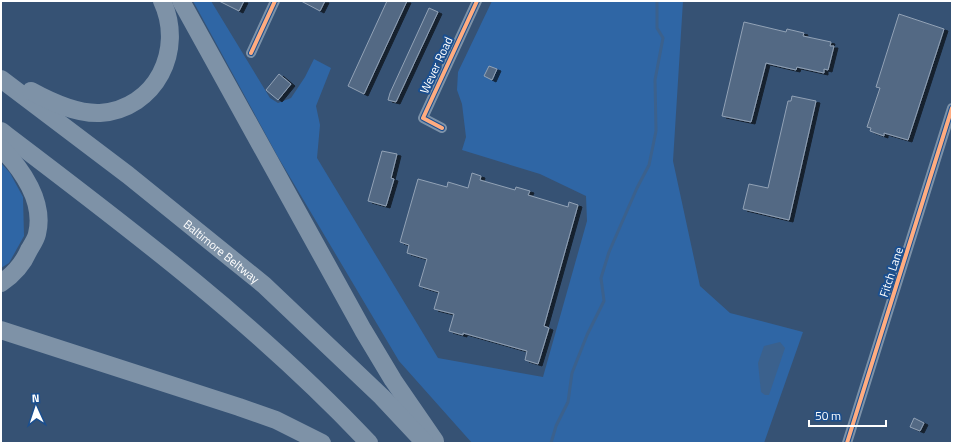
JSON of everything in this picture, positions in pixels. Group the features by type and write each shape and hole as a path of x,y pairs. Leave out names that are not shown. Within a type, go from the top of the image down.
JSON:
{"highway":[{"path":"1,74 47,99 84,112 99,113 128,107 141,98 153,86 163,71 168,57 171,42 170,24 162,1"},
{"path":"181,1 363,330 393,380 437,443"},
{"name":"Baltimore Beltway","path":"1,79 122,170 264,285 371,386 425,443"},
{"path":"1,131 238,318 296,370 369,443"},
{"path":"1,148 26,180 35,200 38,221 37,233 26,256 10,277 1,283"},
{"path":"1,330 276,420 322,443"}],"street":[{"path":"251,53 276,1"},
{"name":"Wever Road","path":"442,128 423,118 476,1"},
{"name":"Fitch Lane","path":"847,443 952,108"}],"shaded area":[{"path":"193,1 211,1 270,98 278,103 291,98 305,77 314,59 331,68 316,106 320,125 317,158 438,358 543,377 587,221 586,196 540,174 462,150 466,137 462,104 457,90 458,72 492,1 683,1 673,161 700,286 730,313 803,332 764,443 472,443 399,361 278,157"},
{"path":"1,163 10,173 23,197 24,236 9,263 1,268"},
{"path":"780,342 785,348 769,395 765,395 761,392 758,363 764,346"}],"building":[{"path":"219,1 244,1 239,11"},
{"path":"301,1 325,1 320,11"},
{"path":"387,1 407,1 364,94 348,86"},
{"path":"429,8 438,12 396,102 388,100 390,93"},
{"path":"899,14 944,29 908,140 884,133 884,136 870,131 871,128 867,127 880,88 876,87"},
{"path":"744,22 786,32 787,29 804,33 803,36 831,42 830,46 834,46 828,70 824,69 824,73 797,67 796,70 766,63 751,122 722,116"},
{"path":"489,66 497,69 492,80 484,76"},
{"path":"279,74 291,84 278,100 266,90"},
{"path":"792,96 816,101 789,220 743,209 749,184 768,188 788,101 791,101"},
{"path":"382,151 397,154 391,178 394,179 386,206 368,201"},
{"path":"472,173 481,176 480,180 515,190 516,187 530,191 528,195 568,207 569,202 578,205 544,326 549,328 538,364 525,360 527,351 463,333 463,335 449,331 454,314 434,309 439,292 419,286 427,259 407,253 409,245 400,242 418,179 447,187 448,182 468,188"},
{"path":"914,418 924,423 920,431 910,427"}],"waterway":[{"path":"551,443 556,426 568,402 572,373 587,335 604,301 601,278 609,252 637,188 649,165 656,131 655,80 663,38 657,28 657,1"}],"cycle path":[{"path":"251,53 275,1"},
{"path":"442,128 423,118 477,1"},
{"path":"847,443 952,108"}]}
